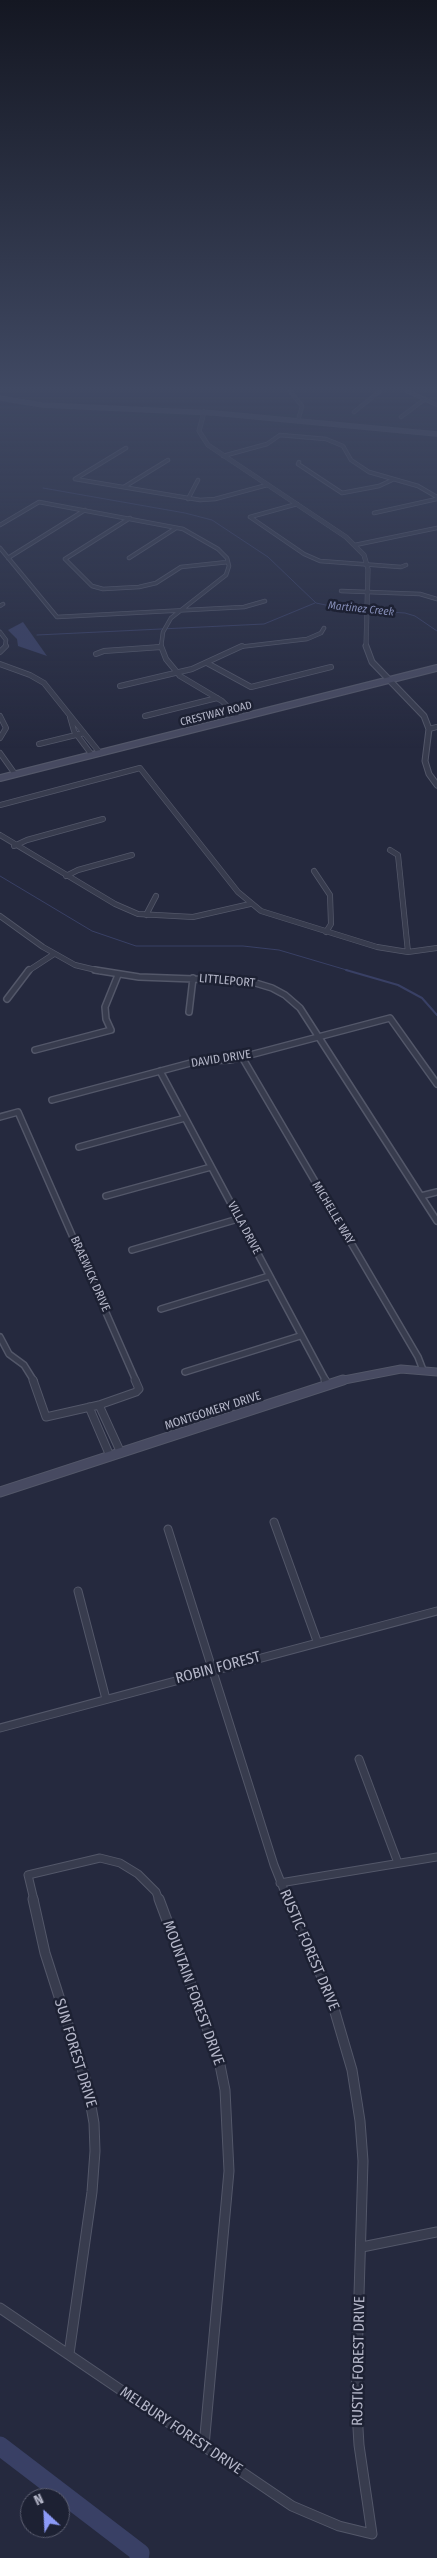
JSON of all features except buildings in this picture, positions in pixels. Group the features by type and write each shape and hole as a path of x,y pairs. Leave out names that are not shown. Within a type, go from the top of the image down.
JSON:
{"main road":[{"name":"CRESTWAY ROAD","path":"0,778 437,668"},
{"name":"MONTGOMERY DRIVE","path":"0,1492 328,1385 370,1374 402,1369 437,1372"}],"street":[{"path":"0,525 25,510"},
{"path":"8,558 83,510"},
{"path":"86,510 176,528 206,541 225,555 228,562 228,571 220,582 180,610 166,625 163,632 162,647 166,659 177,672 218,698 239,718"},
{"path":"273,510 250,517 312,558 331,563 401,567 406,565"},
{"path":"305,510 355,544 364,555 367,565 367,652 372,662 421,710 429,729 425,761 429,774 437,785"},
{"path":"374,513 385,510"},
{"path":"130,518 66,559 87,583 103,589 150,585 186,566 228,562"},
{"path":"129,558 176,528"},
{"path":"355,544 437,528"},
{"path":"0,548 58,618 244,607 265,601"},
{"path":"341,591 420,594 437,599"},
{"path":"120,686 207,663 242,646 306,639 321,633 324,628"},
{"path":"0,632 6,640 6,646 0,652"},
{"path":"96,654 104,651 162,647"},
{"path":"207,663 251,687 331,667"},
{"path":"0,664 30,675 44,683 100,753"},
{"path":"145,716 218,698"},
{"path":"0,716 6,728 0,738"},
{"path":"70,717 77,735 92,755"},
{"path":"429,729 437,727"},
{"path":"39,744 84,733"},
{"path":"0,753 15,774"},
{"path":"0,805 140,768 238,892 250,904 278,918 377,947 408,952 437,948"},
{"path":"14,846 27,840 103,819"},
{"path":"0,836 115,904 146,915 194,917 250,904"},
{"path":"390,850 398,855 408,952"},
{"path":"66,876 78,870 132,855"},
{"path":"314,871 330,895 331,924 326,932"},
{"path":"146,915 156,896"},
{"name":"LITTLEPORT","path":"0,916 54,954 75,964 118,975 241,980 272,988 296,1004 437,1221"},
{"path":"0,925 7,920"},
{"path":"6,999 30,969 54,954"},
{"path":"34,1050 111,1030 106,1019 105,1007 118,975"},
{"path":"190,1012 193,978"},
{"name":"DAVID DRIVE","path":"52,1100 198,1061 242,1057 390,1018 437,1084"},
{"name":"MICHELLE WAY","path":"242,1057 418,1357 423,1370"},
{"name":"VILLA DRIVE","path":"160,1072 328,1385"},
{"name":"BRAEWICK DRIVE","path":"0,1116 18,1112 138,1385 136,1392 89,1407 46,1417 34,1381 24,1365 9,1354 0,1337"},
{"path":"79,1147 185,1118"},
{"path":"106,1196 211,1167"},
{"path":"422,1196 437,1192"},
{"path":"132,1250 238,1219"},
{"path":"162,1309 269,1276"},
{"path":"185,1372 300,1336"},
{"path":"99,1404 121,1452"},
{"path":"89,1407 110,1456"},
{"path":"274,1522 317,1641"},
{"name":"RUSTIC FOREST DRIVE","path":"168,1529 280,1883 330,1995 352,2070 363,2161 362,2247 356,2394 359,2445 372,2534"},
{"path":"78,1591 106,1699"},
{"name":"ROBIN FOREST","path":"0,1728 317,1641 437,1611"},
{"path":"359,1759 398,1864"},
{"path":"280,1883 437,1857"},
{"name":"MOUNTAIN FOREST DRIVE","path":"28,1875 100,1858 120,1863 147,1881 162,1904 175,1946 219,2060 227,2110 229,2171 204,2446"},
{"name":"SUN FOREST DRIVE","path":"28,1875 45,1953 87,2084 94,2124 95,2151 92,2192 69,2354"},
{"path":"362,2247 437,2232"},
{"name":"MELBURY FOREST DRIVE","path":"0,2308 292,2506 340,2526 372,2534"}],"water":[{"path":"23,622 47,656 18,646 17,639 8,630"}],"waterway":[{"name":"Martinez Creek","path":"170,510 212,520 268,557 316,603 345,609 405,613 415,616 437,631"},
{"path":"37,635 264,624 315,603"},
{"path":"0,876 92,931 136,946 243,946 279,950 350,971"},
{"path":"346,970 398,985 422,998 437,1015"},
{"path":"0,2446 140,2553 139,2558"}]}
